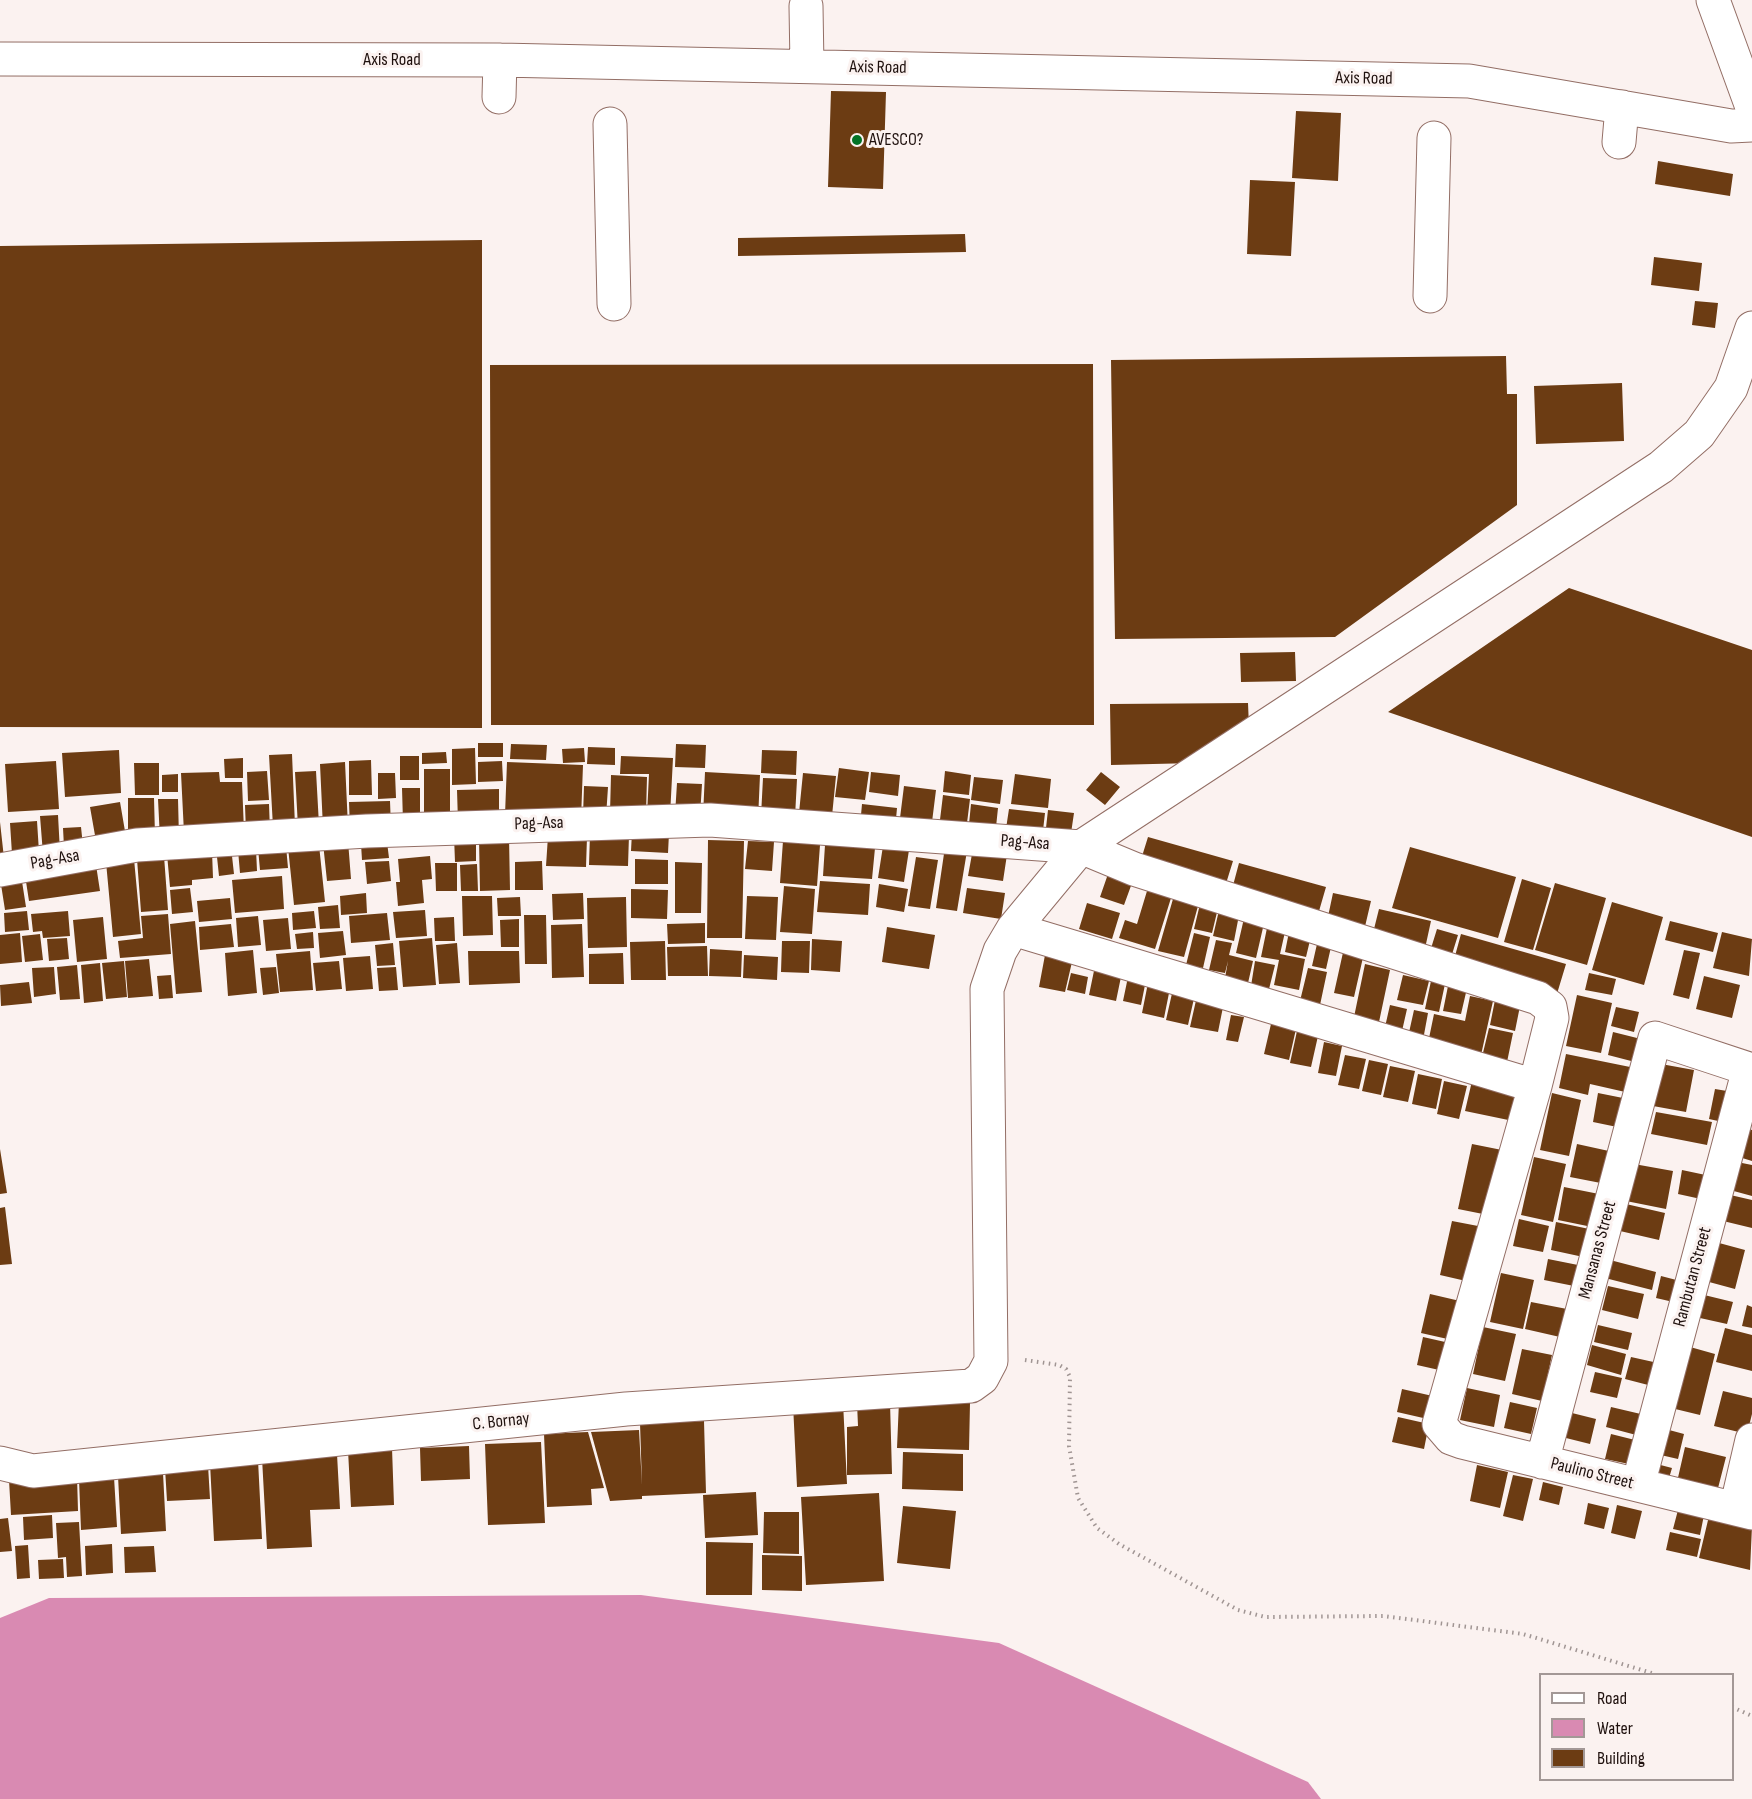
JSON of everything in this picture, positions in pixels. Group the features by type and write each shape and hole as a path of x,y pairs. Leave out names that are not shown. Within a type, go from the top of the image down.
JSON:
{"street":[{"path":"1713,0 1752,107"},
{"path":"806,6 807,66"},
{"name":"Axis Road","path":"0,59 500,60 1469,81 1731,126 1752,125"},
{"path":"499,97 500,60"},
{"path":"1620,142 1622,107"},
{"path":"610,124 614,304"},
{"path":"1430,297 1434,138"},
{"path":"991,1361 987,989 1000,951 1013,929 1081,847 1661,467 1699,434 1731,388 1752,328"},
{"name":"Pag-Asa","path":"0,870 137,845 436,828 710,820 1081,847 1134,869 1538,998 1550,1007 1552,1018 1439,1424"},
{"path":"1013,929 1534,1086"},
{"name":"Mansanas Street","path":"1542,1462 1655,1038 1750,1070"},
{"name":"Rambutan Street","path":"1638,1485 1750,1070"},
{"name":"C. Bornay","path":"0,1463 33,1471 626,1409 971,1386 982,1378 991,1361"},
{"name":"Paulino Street","path":"1439,1424 1451,1438 1462,1442 1744,1511"},
{"path":"1744,1511 1752,1440"}],"path":[{"path":"991,1361 1030,1360 1059,1365 1066,1370 1071,1389 1069,1446 1078,1498 1097,1528 1119,1544 1238,1610 1264,1617 1287,1618 1355,1614 1383,1616 1523,1634 1652,1673"},
{"path":"1734,1708 1752,1716"}],"water":[{"path":"641,1595 999,1643 1308,1782 1321,1799 0,1799 0,1618 49,1598"}],"building":[{"name":"AVESCO?","path":"831,91 886,92 883,189 828,187"},
{"path":"1296,111 1341,113 1338,181 1292,178"},
{"path":"1658,161 1733,174 1730,196 1655,184"},
{"path":"1250,180 1295,182 1291,256 1247,254"},
{"path":"965,234 966,252 738,256 738,238"},
{"path":"482,240 482,728 0,727 0,246"},
{"path":"1654,257 1702,263 1699,291 1651,285"},
{"path":"1695,301 1718,303 1715,328 1692,325"},
{"path":"1506,356 1507,394 1517,394 1517,505 1335,637 1115,639 1111,360"},
{"path":"1093,364 1094,725 491,725 490,365"},
{"path":"1622,383 1624,441 1536,444 1534,386"},
{"path":"1569,588 1752,650 1752,837 1388,712"},
{"path":"1295,652 1296,681 1241,682 1240,653"},
{"path":"1248,703 1249,727 1195,763 1111,765 1110,704"},
{"path":"478,743 503,743 503,757 478,757"},
{"path":"511,744 547,745 546,760 510,759"},
{"path":"676,744 706,745 705,768 675,767"},
{"path":"588,747 615,748 615,765 587,764"},
{"path":"475,748 476,784 452,785 452,749"},
{"path":"584,748 585,762 563,763 562,749"},
{"path":"119,750 121,793 65,797 62,753"},
{"path":"762,750 797,751 796,775 761,773"},
{"path":"446,752 447,763 422,764 422,753"},
{"path":"292,754 295,826 273,827 269,755"},
{"path":"400,756 419,756 419,780 400,780"},
{"path":"621,756 673,758 670,816 647,815 649,774 620,774"},
{"path":"243,758 243,778 225,778 224,759"},
{"path":"371,760 372,795 349,795 349,761"},
{"path":"56,761 59,809 8,812 5,764"},
{"path":"502,761 503,781 478,782 478,762"},
{"path":"345,762 348,827 323,828 320,764"},
{"path":"507,762 583,765 581,819 505,815"},
{"path":"134,763 159,763 159,795 135,795"},
{"path":"839,768 869,772 865,800 835,797"},
{"path":"424,769 450,769 450,812 424,813"},
{"path":"267,771 269,800 248,801 247,772"},
{"path":"316,771 319,825 298,827 295,772"},
{"path":"945,771 971,775 969,795 943,792"},
{"path":"219,772 220,782 242,782 244,831 184,833 181,773"},
{"path":"705,772 760,775 758,820 703,817"},
{"path":"871,772 900,775 898,796 869,792"},
{"path":"1101,772 1120,787 1105,805 1086,790"},
{"path":"378,773 395,773 396,798 378,799"},
{"path":"803,773 836,776 832,816 799,813"},
{"path":"178,774 178,792 162,792 162,775"},
{"path":"1015,774 1051,779 1048,808 1011,804"},
{"path":"611,775 647,777 646,814 610,813"},
{"path":"974,777 1003,780 1000,804 971,800"},
{"path":"763,778 797,779 795,817 761,816"},
{"path":"677,783 702,784 700,816 675,815"},
{"path":"584,786 608,787 606,817 583,816"},
{"path":"904,786 936,790 932,822 900,818"},
{"path":"402,788 420,788 420,822 403,822"},
{"path":"499,789 499,821 458,822 457,790"},
{"path":"943,795 970,799 966,831 939,828"},
{"path":"128,798 154,798 155,836 128,836"},
{"path":"158,799 178,799 179,838 160,839"},
{"path":"390,801 391,827 350,829 349,802"},
{"path":"120,802 126,837 96,841 90,807"},
{"path":"269,804 270,832 246,833 245,805"},
{"path":"862,804 897,808 895,830 860,826"},
{"path":"971,804 998,808 996,827 969,824"},
{"path":"1009,809 1045,813 1042,839 1005,835"},
{"path":"1048,810 1074,813 1070,840 1045,837"},
{"path":"58,815 60,852 43,854 40,816"},
{"path":"37,821 39,852 12,854 10,823"},
{"path":"0,822 5,867 0,867"},
{"path":"81,827 83,846 64,847 63,828"},
{"path":"632,832 669,833 668,853 631,851"},
{"path":"590,834 629,835 628,866 589,865"},
{"path":"454,836 476,836 476,861 455,862"},
{"path":"548,836 587,837 586,867 546,866"},
{"path":"509,837 510,890 480,891 479,838"},
{"path":"1148,837 1233,861 1224,890 1139,866"},
{"path":"708,840 744,841 742,938 707,938"},
{"path":"348,841 351,879 327,881 323,843"},
{"path":"748,841 774,842 772,871 745,869"},
{"path":"783,841 820,845 817,886 780,883"},
{"path":"387,842 389,858 362,860 361,844"},
{"path":"974,843 1008,848 1003,881 968,876"},
{"path":"319,845 325,902 294,905 288,847"},
{"path":"825,845 875,848 872,879 823,876"},
{"path":"286,846 288,868 260,870 258,848"},
{"path":"883,846 909,850 904,882 878,878"},
{"path":"945,847 967,851 957,911 936,908"},
{"path":"1410,847 1516,877 1498,938 1392,908"},
{"path":"256,849 257,871 240,873 238,850"},
{"path":"212,851 213,878 192,880 192,885 170,887 167,854"},
{"path":"164,856 168,910 141,912 137,859"},
{"path":"232,856 234,874 219,876 217,857"},
{"path":"430,856 432,879 422,880 424,903 398,906 396,882 400,882 398,859"},
{"path":"916,857 938,860 930,909 908,906"},
{"path":"134,859 141,934 113,937 106,862"},
{"path":"635,859 668,860 668,884 635,884"},
{"path":"389,861 391,881 367,884 365,862"},
{"path":"542,861 543,890 515,890 515,862"},
{"path":"675,862 702,863 701,913 675,913"},
{"path":"435,863 457,863 457,891 436,891"},
{"path":"1239,863 1326,887 1317,918 1231,893"},
{"path":"477,864 478,891 461,891 460,865"},
{"path":"96,865 100,891 29,901 25,875"},
{"path":"1108,874 1132,883 1124,905 1100,897"},
{"path":"21,875 26,907 5,910 0,878"},
{"path":"282,876 284,909 235,913 232,880"},
{"path":"1522,879 1551,888 1533,950 1504,942"},
{"path":"820,881 870,884 868,915 817,912"},
{"path":"1555,883 1606,898 1587,965 1535,950"},
{"path":"879,884 908,889 904,912 876,907"},
{"path":"784,886 815,889 812,934 780,932"},
{"path":"190,888 193,912 172,914 170,890"},
{"path":"967,888 1005,893 1001,919 963,913"},
{"path":"631,889 668,890 667,919 631,918"},
{"path":"1147,891 1171,898 1155,949 1119,938 1125,920 1137,924"},
{"path":"366,893 367,913 341,915 340,896"},
{"path":"583,893 584,919 553,920 552,894"},
{"path":"1333,893 1371,901 1363,935 1326,926"},
{"path":"462,896 492,896 493,935 463,936"},
{"path":"747,896 778,897 776,940 745,939"},
{"path":"520,897 521,916 498,916 497,898"},
{"path":"626,897 627,947 588,948 587,898"},
{"path":"230,898 232,919 199,922 197,901"},
{"path":"1173,899 1198,906 1184,957 1158,951"},
{"path":"1201,900 1219,904 1212,933 1194,929"},
{"path":"1612,902 1663,917 1644,985 1592,970"},
{"path":"1087,903 1120,913 1112,939 1079,929"},
{"path":"338,905 340,928 320,929 318,907"},
{"path":"1220,906 1240,910 1234,941 1213,936"},
{"path":"1379,909 1431,921 1424,953 1371,941"},
{"path":"425,910 427,936 396,938 393,912"},
{"path":"27,911 29,930 5,932 4,913"},
{"path":"68,911 70,936 43,938 42,931 33,932 31,914"},
{"path":"314,911 316,928 293,930 292,913"},
{"path":"387,913 390,940 351,943 349,916"},
{"path":"168,914 171,954 120,958 118,941 143,938 141,916"},
{"path":"1245,914 1265,919 1256,958 1236,953"},
{"path":"524,915 546,915 547,964 525,964"},
{"path":"258,916 261,945 238,947 236,918"},
{"path":"103,917 107,959 77,962 73,920"},
{"path":"454,917 455,941 435,941 434,918"},
{"path":"288,918 291,949 266,951 263,920"},
{"path":"519,919 519,947 501,947 500,920"},
{"path":"195,921 202,992 176,994 170,924"},
{"path":"1670,921 1718,933 1713,952 1665,940"},
{"path":"705,923 705,943 668,944 667,924"},
{"path":"231,924 234,947 200,950 199,927"},
{"path":"582,924 584,977 552,978 551,925"},
{"path":"887,927 935,935 929,969 882,962"},
{"path":"1290,927 1312,932 1306,957 1285,952"},
{"path":"1267,928 1285,932 1280,954 1305,959 1299,990 1274,985 1279,960 1261,957"},
{"path":"1437,929 1458,935 1449,964 1428,958"},
{"path":"343,931 346,955 320,958 318,933"},
{"path":"313,932 314,948 297,949 295,934"},
{"path":"1722,932 1752,939 1749,976 1713,968"},
{"path":"20,933 22,962 0,964 0,935"},
{"path":"1194,933 1210,937 1203,968 1186,965"},
{"path":"40,934 43,960 25,962 22,936"},
{"path":"1461,934 1566,964 1556,997 1452,967"},
{"path":"67,938 69,959 49,961 47,939"},
{"path":"432,938 436,985 403,987 399,941"},
{"path":"812,939 842,941 840,972 811,970"},
{"path":"1216,940 1232,943 1229,955 1253,961 1248,983 1225,978 1228,961 1225,973 1209,970"},
{"path":"665,941 666,980 631,980 630,942"},
{"path":"782,941 810,941 809,973 781,972"},
{"path":"393,943 395,965 377,966 375,945"},
{"path":"457,943 460,983 439,984 436,945"},
{"path":"1317,944 1331,947 1326,969 1312,966"},
{"path":"707,946 708,976 668,976 667,947"},
{"path":"1344,948 1364,953 1354,997 1334,993"},
{"path":"710,949 742,951 741,977 709,976"},
{"path":"253,950 257,993 228,996 225,953"},
{"path":"1684,950 1700,953 1689,999 1673,995"},
{"path":"310,951 313,990 280,992 276,954"},
{"path":"468,951 519,951 520,983 469,985"},
{"path":"623,953 624,984 589,984 589,954"},
{"path":"744,955 778,957 777,980 743,978"},
{"path":"1045,955 1072,962 1065,992 1039,987"},
{"path":"370,956 373,989 346,991 343,958"},
{"path":"149,959 153,996 128,998 125,961"},
{"path":"124,961 127,997 106,999 102,963"},
{"path":"339,961 342,989 316,991 313,963"},
{"path":"1255,961 1275,965 1269,989 1251,986"},
{"path":"100,963 103,1001 84,1003 81,965"},
{"path":"1365,964 1390,970 1379,1022 1354,1017"},
{"path":"77,965 80,999 60,1000 57,967"},
{"path":"1095,966 1122,972 1116,1001 1089,995"},
{"path":"54,967 56,994 34,997 32,968"},
{"path":"276,967 279,993 263,995 260,968"},
{"path":"396,967 398,990 379,991 377,968"},
{"path":"1308,968 1327,972 1320,1005 1300,1001"},
{"path":"1071,973 1088,977 1085,994 1067,990"},
{"path":"1589,973 1616,979 1612,995 1585,990"},
{"path":"171,975 173,998 159,999 157,976"},
{"path":"1403,975 1429,981 1423,1005 1397,1000"},
{"path":"1704,976 1740,985 1732,1018 1696,1009"},
{"path":"1128,977 1146,980 1141,1005 1123,1001"},
{"path":"1431,981 1445,984 1439,1012 1425,1009"},
{"path":"1449,981 1468,984 1461,1014 1443,1011"},
{"path":"29,982 32,1003 1,1006 0,985"},
{"path":"1148,983 1170,988 1164,1018 1142,1013"},
{"path":"1173,989 1195,994 1188,1025 1166,1020"},
{"path":"1577,995 1612,1003 1601,1053 1566,1046"},
{"path":"1197,996 1224,1002 1218,1032 1190,1027"},
{"path":"1470,996 1493,1001 1481,1055 1428,1043 1434,1014 1465,1021"},
{"path":"1495,1000 1520,1006 1515,1031 1490,1025"},
{"path":"1390,1005 1407,1009 1402,1031 1385,1027"},
{"path":"1616,1007 1639,1012 1634,1032 1611,1026"},
{"path":"1414,1010 1428,1013 1423,1040 1408,1037"},
{"path":"1231,1015 1244,1017 1238,1042 1226,1040"},
{"path":"1271,1024 1296,1029 1289,1060 1264,1054"},
{"path":"1489,1028 1513,1033 1507,1062 1482,1057"},
{"path":"1297,1031 1318,1036 1311,1067 1290,1063"},
{"path":"1613,1032 1641,1039 1635,1062 1608,1055"},
{"path":"1324,1042 1342,1046 1336,1076 1318,1073"},
{"path":"1566,1054 1640,1069 1634,1094 1590,1084 1588,1095 1559,1088"},
{"path":"1345,1055 1366,1059 1359,1089 1338,1085"},
{"path":"1369,1060 1388,1064 1381,1095 1362,1091"},
{"path":"1661,1064 1694,1070 1686,1112 1653,1106"},
{"path":"1390,1066 1415,1071 1408,1102 1383,1097"},
{"path":"1418,1074 1442,1079 1436,1109 1412,1104"},
{"path":"1444,1081 1467,1086 1459,1119 1437,1114"},
{"path":"1472,1081 1524,1093 1518,1122 1465,1111"},
{"path":"1715,1089 1739,1093 1732,1124 1709,1119"},
{"path":"1552,1093 1581,1100 1569,1156 1540,1150"},
{"path":"1598,1093 1628,1099 1622,1128 1593,1122"},
{"path":"1656,1112 1712,1122 1707,1145 1651,1134"},
{"path":"1746,1128 1752,1130 1752,1161 1739,1157"},
{"path":"1472,1144 1507,1151 1493,1216 1458,1209"},
{"path":"1577,1144 1618,1153 1611,1185 1570,1177"},
{"path":"0,1149 7,1193 0,1194"},
{"path":"1534,1157 1566,1164 1553,1222 1521,1215"},
{"path":"1737,1162 1752,1165 1752,1196 1730,1190"},
{"path":"1634,1164 1673,1171 1666,1209 1626,1201"},
{"path":"1682,1170 1715,1177 1710,1201 1678,1194"},
{"path":"1564,1187 1604,1195 1597,1228 1558,1220"},
{"path":"1726,1194 1752,1200 1752,1228 1719,1220"},
{"path":"1626,1204 1665,1213 1659,1240 1620,1231"},
{"path":"5,1207 12,1264 0,1265 0,1208"},
{"path":"1519,1219 1549,1226 1543,1252 1513,1246"},
{"path":"1452,1221 1478,1226 1466,1281 1440,1275"},
{"path":"1556,1222 1594,1230 1588,1258 1551,1250"},
{"path":"1708,1240 1745,1250 1735,1289 1698,1279"},
{"path":"1548,1259 1578,1265 1574,1286 1544,1280"},
{"path":"1610,1260 1656,1272 1652,1290 1605,1278"},
{"path":"1501,1273 1534,1280 1523,1329 1490,1322"},
{"path":"1661,1276 1688,1283 1682,1304 1656,1298"},
{"path":"1608,1286 1644,1294 1638,1319 1602,1310"},
{"path":"1696,1293 1733,1302 1727,1324 1691,1316"},
{"path":"1430,1294 1460,1301 1452,1340 1421,1333"},
{"path":"1531,1302 1567,1309 1560,1337 1525,1329"},
{"path":"1747,1305 1752,1307 1752,1328 1742,1326"},
{"path":"1598,1325 1632,1333 1628,1350 1594,1342"},
{"path":"1483,1327 1516,1334 1505,1381 1473,1374"},
{"path":"1725,1328 1752,1335 1752,1371 1716,1362"},
{"path":"1423,1337 1454,1344 1448,1372 1417,1365"},
{"path":"1592,1345 1626,1354 1621,1375 1587,1365"},
{"path":"1683,1345 1715,1354 1700,1415 1667,1407"},
{"path":"1522,1349 1552,1355 1542,1401 1512,1394"},
{"path":"1631,1357 1658,1363 1652,1386 1625,1379"},
{"path":"1595,1372 1622,1378 1617,1398 1590,1392"},
{"path":"1467,1388 1500,1395 1494,1427 1460,1420"},
{"path":"1402,1389 1437,1397 1432,1420 1397,1412"},
{"path":"1723,1391 1752,1398 1752,1414 1747,1434 1714,1426"},
{"path":"899,1401 970,1403 969,1450 897,1448"},
{"path":"843,1402 847,1484 797,1487 793,1404"},
{"path":"890,1402 892,1474 847,1475 847,1427 858,1426 857,1403"},
{"path":"1510,1402 1537,1408 1531,1434 1504,1428"},
{"path":"1611,1407 1645,1415 1640,1436 1606,1427"},
{"path":"1564,1411 1596,1419 1590,1444 1558,1436"},
{"path":"1398,1417 1429,1424 1424,1449 1392,1442"},
{"path":"704,1421 706,1493 642,1496 642,1499 610,1501 591,1432 639,1430 642,1485 640,1423"},
{"path":"1658,1427 1684,1434 1678,1459 1652,1453"},
{"path":"588,1432 604,1488 591,1489 592,1505 547,1507 544,1434"},
{"path":"1611,1434 1635,1440 1629,1464 1605,1459"},
{"path":"541,1442 545,1523 488,1525 485,1444"},
{"path":"469,1446 470,1479 421,1481 420,1448"},
{"path":"1685,1447 1726,1457 1717,1492 1677,1482"},
{"path":"392,1448 394,1505 351,1507 348,1450"},
{"path":"903,1452 963,1454 963,1491 902,1489"},
{"path":"337,1454 340,1509 310,1510 312,1547 267,1549 262,1458"},
{"path":"258,1460 262,1539 214,1541 210,1463"},
{"path":"1649,1462 1672,1468 1667,1485"},
{"path":"208,1465 210,1499 167,1501 165,1468"},
{"path":"1477,1465 1508,1472 1500,1508 1470,1501"},
{"path":"163,1473 166,1531 121,1534 118,1476"},
{"path":"1513,1475 1533,1479 1523,1521 1503,1516"},
{"path":"77,1476 78,1511 11,1515 9,1480"},
{"path":"114,1477 117,1527 81,1530 79,1479"},
{"path":"1543,1482 1563,1487 1559,1505 1539,1500"},
{"path":"756,1492 758,1535 705,1538 703,1495"},
{"path":"879,1493 884,1581 806,1585 801,1497"},
{"path":"1588,1503 1609,1508 1604,1529 1584,1524"},
{"path":"1617,1505 1642,1511 1635,1539 1611,1533"},
{"path":"903,1506 956,1511 950,1569 897,1563"},
{"path":"1678,1510 1704,1515 1700,1535 1673,1529"},
{"path":"764,1512 799,1512 799,1554 763,1553"},
{"path":"52,1515 53,1538 24,1540 23,1517"},
{"path":"1709,1516 1752,1526 1750,1570 1699,1558"},
{"path":"8,1518 12,1551 0,1552 0,1519"},
{"path":"79,1522 82,1576 67,1577 66,1557 58,1558 56,1523"},
{"path":"1670,1532 1701,1539 1697,1557 1666,1550"},
{"path":"706,1542 753,1543 752,1595 706,1595"},
{"path":"112,1544 113,1573 86,1575 85,1546"},
{"path":"28,1545 30,1578 17,1579 15,1546"},
{"path":"154,1546 156,1572 125,1573 124,1547"},
{"path":"762,1555 802,1556 802,1591 762,1590"},
{"path":"63,1559 64,1578 39,1579 38,1560"}],"place":[{"name":"AVESCO?","path":"857,140"}]}
